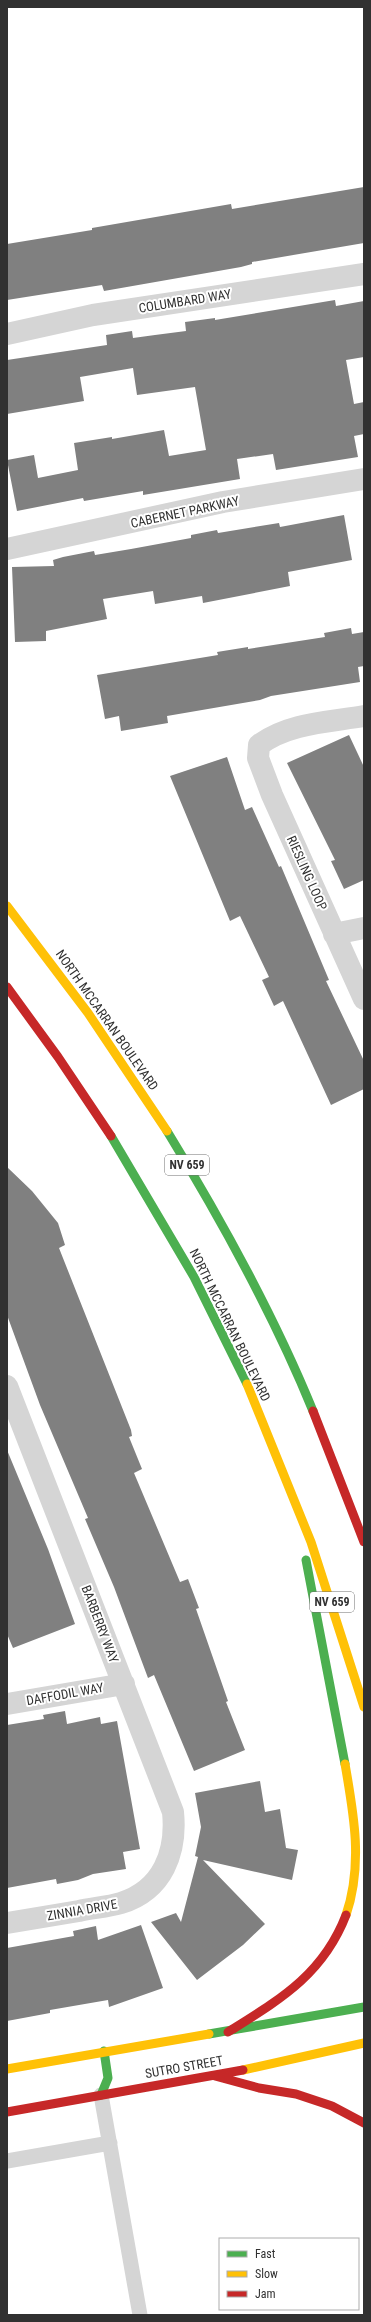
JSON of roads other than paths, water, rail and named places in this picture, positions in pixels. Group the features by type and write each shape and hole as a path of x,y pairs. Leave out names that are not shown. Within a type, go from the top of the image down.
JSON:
{"main road":[{"name":"NORTH MCCARRAN BOULEVARD","path":"7,906 49,959 104,1034 165,1127 213,1210 291,1360 328,1446 364,1542"},
{"name":"NORTH MCCARRAN BOULEVARD","path":"7,987 50,1044 98,1114 195,1278 233,1355 294,1498 345,1641 364,1707"},
{"path":"228,2032 276,2002 322,1960 338,1935 354,1888 356,1864 352,1812 294,1498"},
{"name":"SUTRO STREET","path":"7,2069 228,2032 364,2007"},
{"name":"SUTRO STREET","path":"7,2112 215,2076 364,2043"},
{"path":"101,2095 108,2078 104,2052"},
{"path":"215,2076 259,2088 296,2094 332,2106 364,2123"}],"street":[{"name":"COLUMBARD WAY","path":"7,334 93,315 364,274"},
{"name":"CABERNET PARKWAY","path":"7,549 223,502 364,479"},
{"name":"RIESLING LOOP","path":"364,716 289,729 272,735 259,745 258,758 272,795 364,999"},
{"path":"334,934 364,928"},
{"name":"BARBERRY WAY","path":"7,1386 173,1812 175,1832 167,1864"},
{"name":"DAFFODIL WAY","path":"7,1704 124,1684"},
{"name":"ZINNIA DRIVE","path":"7,1923 121,1903 142,1893 158,1877 167,1864"}],"lane":[{"path":"101,2095 140,2315"},
{"path":"7,2161 110,2144"}]}
